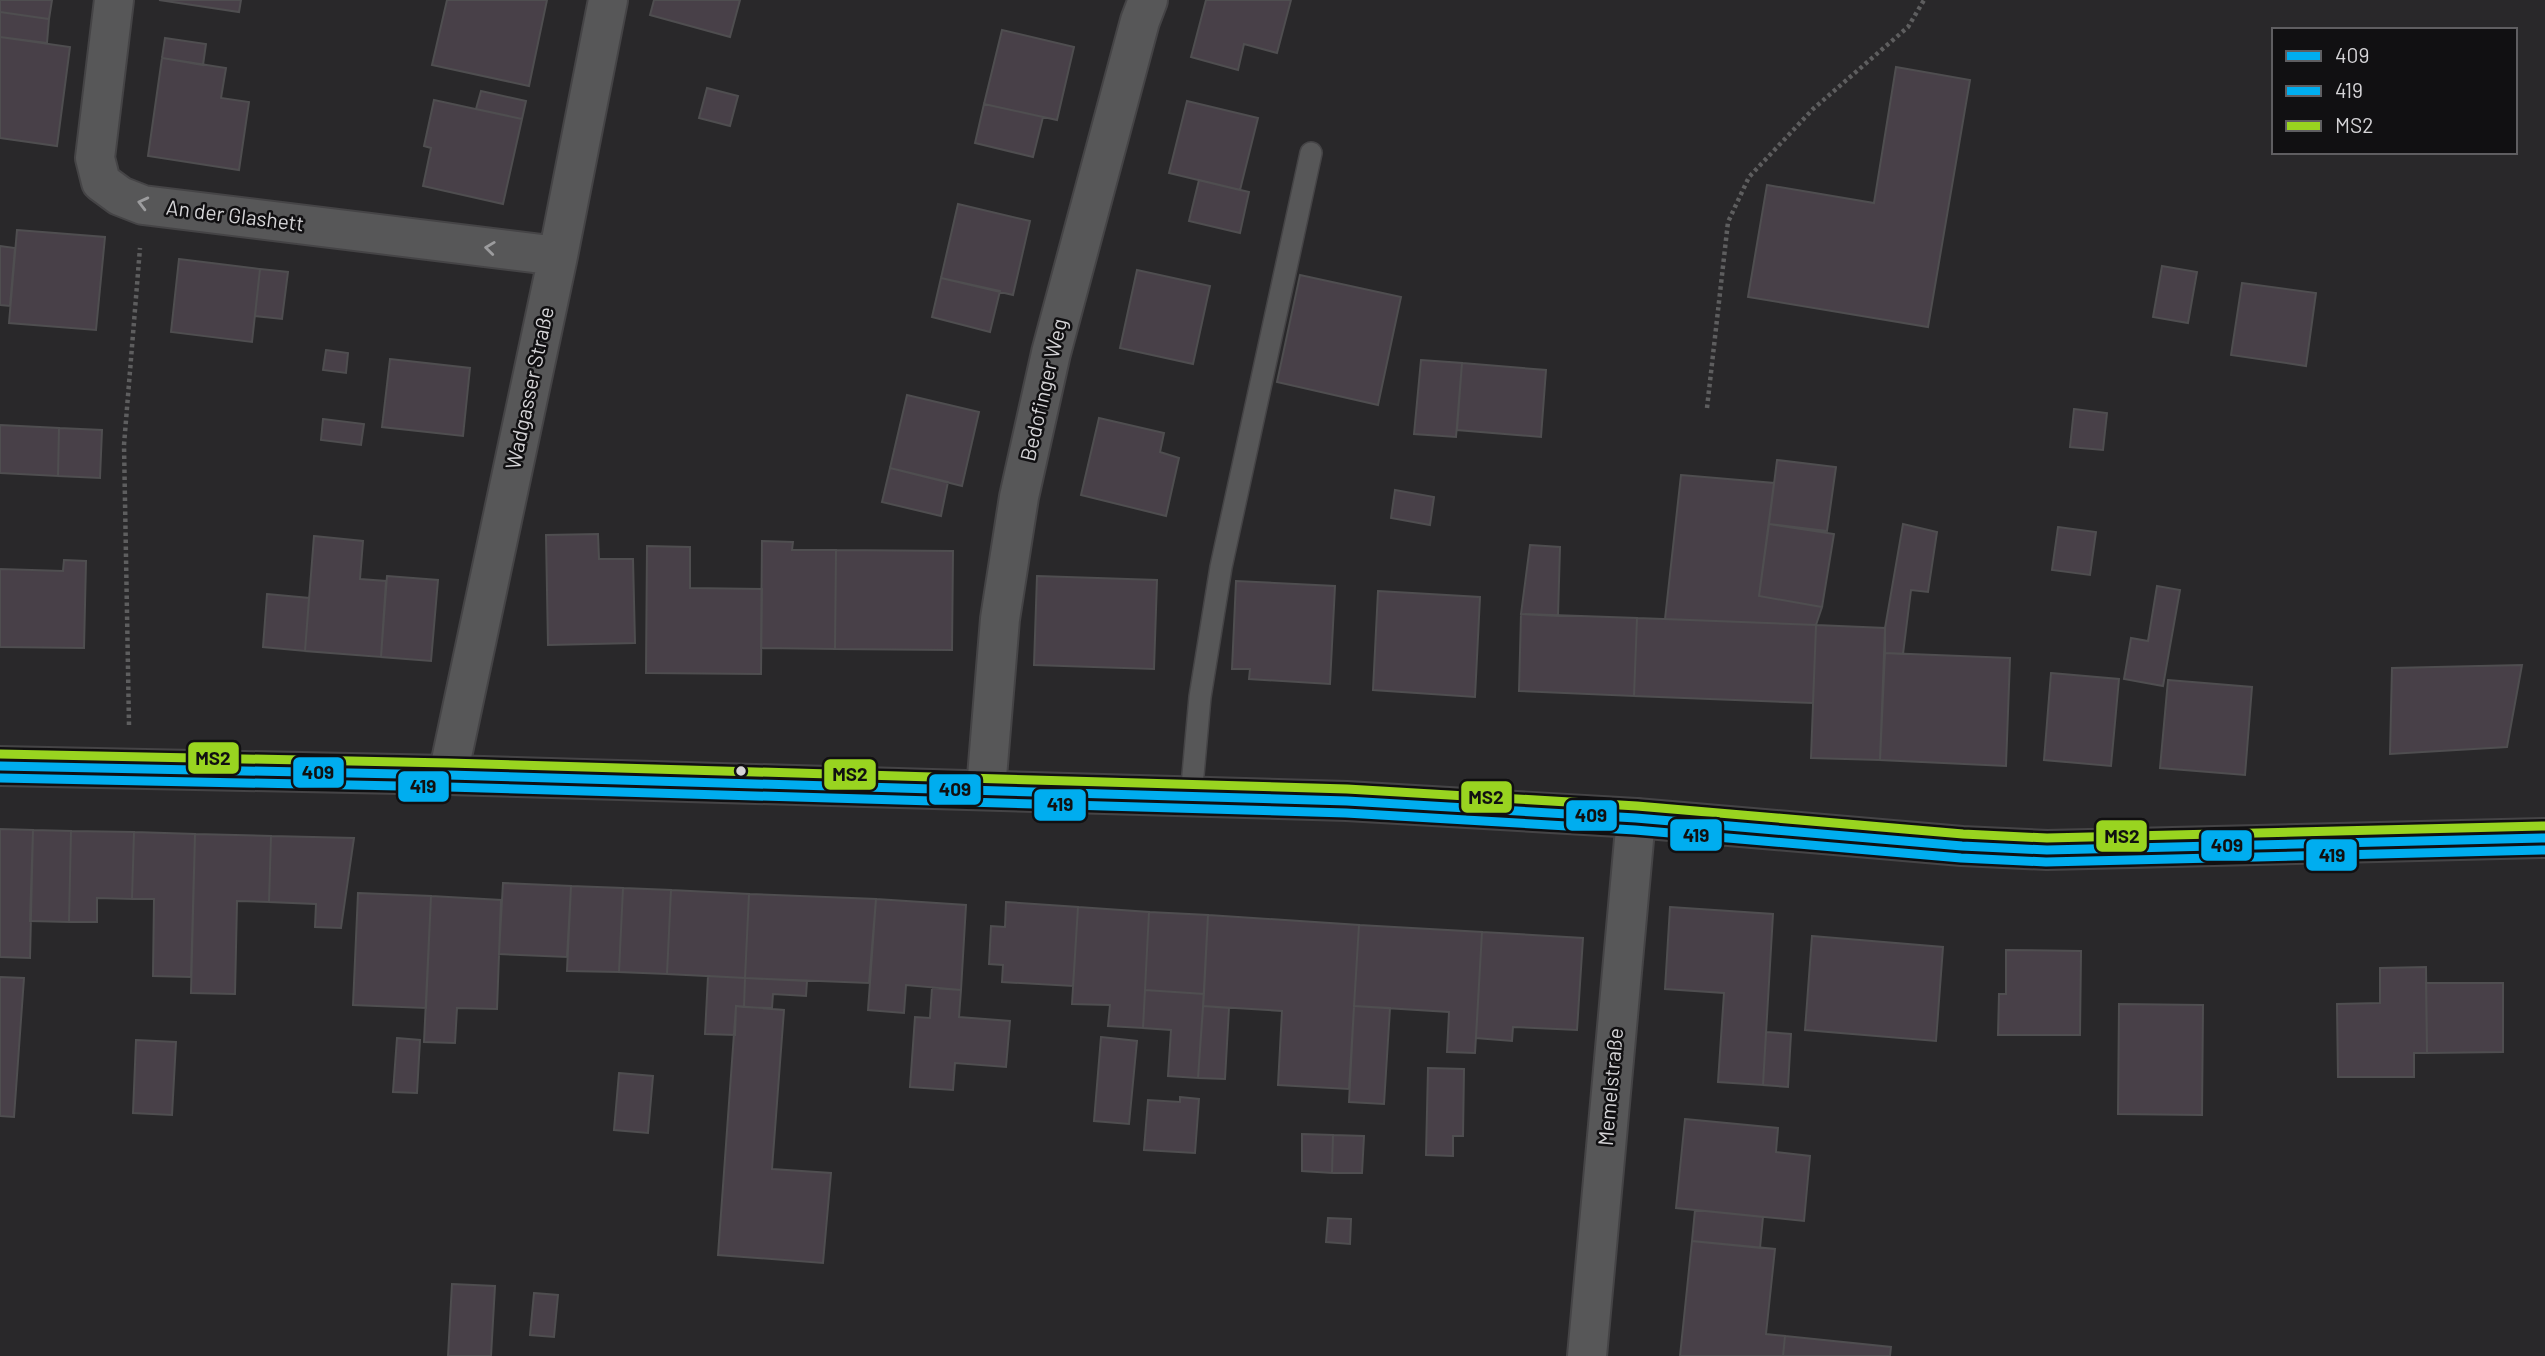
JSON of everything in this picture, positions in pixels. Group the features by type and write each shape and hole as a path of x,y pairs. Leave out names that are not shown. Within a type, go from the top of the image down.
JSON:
{"street":[{"name":"An der Glashett","path":"114,0 96,158 101,182 120,196 143,205 558,256"},
{"name":"Wadgasser Straße","path":"448,775 558,256 608,0"},
{"name":"Bedofinger Weg","path":"986,789 1000,619 1020,497 1051,353 1140,21 1148,0"},
{"path":"0,766 448,775 1347,801 1636,818 1962,846 2047,849 2545,838"},
{"name":"Memelstraße","path":"1587,1356 1636,818"}],"lane":[{"path":"1191,797 1200,697 1221,567 1311,153"}],"path":[{"path":"1707,408 1728,222 1749,177 1814,109 1909,26 1924,0"},
{"path":"130,769 124,445 143,205"}],"building":[{"path":"0,0 52,0 49,19 0,12"},
{"path":"159,0 241,0 239,12"},
{"path":"447,0 547,0 529,86 432,65"},
{"path":"654,0 740,0 730,37 650,15"},
{"path":"1206,0 1291,0 1277,53 1244,44 1238,70 1191,57"},
{"path":"0,12 49,19 47,43 0,37"},
{"path":"1002,30 1074,47 1057,120 984,104"},
{"path":"0,37 70,47 57,146 0,138"},
{"path":"165,38 206,44 203,65 162,58"},
{"path":"162,58 226,68 221,98 249,102 239,170 148,156"},
{"path":"1896,67 1970,80 1928,327 1748,297 1767,185 1874,203"},
{"path":"707,88 738,96 730,126 699,118"},
{"path":"481,91 526,101 522,119 476,109"},
{"path":"434,100 522,119 503,204 423,186 431,148 424,146"},
{"path":"1187,101 1258,118 1240,190 1169,173"},
{"path":"984,104 1043,117 1033,157 975,143"},
{"path":"1199,180 1249,192 1240,233 1189,221"},
{"path":"958,204 1030,221 1013,295 941,278"},
{"path":"17,230 105,237 96,330 9,323"},
{"path":"0,246 15,248 10,306 0,305"},
{"path":"179,259 260,269 252,342 171,332"},
{"path":"2162,266 2197,272 2188,323 2153,317"},
{"path":"260,269 288,272 282,319 255,316"},
{"path":"1137,270 1210,286 1193,364 1120,348"},
{"path":"1300,275 1401,297 1378,405 1277,382"},
{"path":"941,278 1000,291 990,332 932,317"},
{"path":"2242,283 2316,293 2306,366 2231,355"},
{"path":"326,350 348,353 346,373 323,370"},
{"path":"390,359 470,368 463,436 382,427"},
{"path":"1421,360 1462,363 1456,437 1414,434"},
{"path":"1462,363 1546,370 1541,437 1457,430"},
{"path":"907,395 979,412 962,486 890,468"},
{"path":"2074,409 2107,413 2103,450 2070,447"},
{"path":"1099,418 1164,433 1160,452 1179,458 1166,516 1081,495"},
{"path":"323,419 364,424 361,445 321,440"},
{"path":"0,425 59,428 58,476 0,473"},
{"path":"59,428 102,430 100,478 58,476"},
{"path":"1777,460 1836,467 1827,531 1769,524"},
{"path":"890,468 948,482 941,516 882,502"},
{"path":"1681,475 1774,483 1759,596 1822,607 1816,625 1665,619"},
{"path":"1395,490 1434,497 1430,525 1391,518"},
{"path":"1769,524 1834,534 1822,607 1759,596"},
{"path":"1903,524 1937,532 1928,592 1911,590 1903,654 1885,653 1885,628"},
{"path":"2058,527 2096,532 2090,575 2052,570"},
{"path":"598,534 599,559 633,559 635,643 548,645 546,535"},
{"path":"314,536 363,541 360,579 386,581 381,657 305,651"},
{"path":"762,541 793,542 792,550 836,550 835,649 761,648"},
{"path":"1530,545 1560,547 1558,616 1521,614"},
{"path":"647,546 690,547 690,588 762,589 761,674 646,673"},
{"path":"836,550 953,551 952,650 835,649"},
{"path":"64,560 86,561 84,648 0,647 0,569 63,571"},
{"path":"387,576 438,580 431,661 381,657"},
{"path":"1037,576 1157,580 1154,669 1034,665"},
{"path":"1236,581 1335,586 1330,684 1249,679 1250,669 1232,669"},
{"path":"2157,586 2180,590 2163,686 2124,679 2131,638 2148,641"},
{"path":"1378,591 1480,597 1475,697 1373,690"},
{"path":"267,594 309,598 305,651 263,647"},
{"path":"1521,614 1637,618 1634,696 1519,691"},
{"path":"1637,618 1816,625 1813,703 1634,696"},
{"path":"1816,625 1885,628 1880,760 1811,758"},
{"path":"1885,653 2010,658 2006,766 1880,760"},
{"path":"2522,665 2507,747 2390,754 2392,668"},
{"path":"2051,673 2119,679 2111,766 2044,760"},
{"path":"2168,680 2252,687 2245,775 2160,768"},
{"path":"0,829 33,830 30,958 0,957"},
{"path":"33,830 71,831 69,922 30,921"},
{"path":"71,831 134,832 132,899 97,898 97,922 69,922"},
{"path":"134,832 195,834 191,977 153,976 154,899 132,899"},
{"path":"195,834 271,836 269,902 237,901 235,994 191,993"},
{"path":"271,836 354,838 341,928 315,927 316,904 269,902"},
{"path":"503,883 571,886 567,957 499,954"},
{"path":"571,886 623,888 619,972 567,971"},
{"path":"623,888 671,890 667,974 619,972"},
{"path":"671,890 749,894 745,978 667,974"},
{"path":"358,893 431,896 426,1008 353,1005"},
{"path":"749,894 876,899 869,983 745,978"},
{"path":"431,896 501,900 497,1009 457,1008 455,1043 424,1042"},
{"path":"876,899 966,905 961,990 906,985 904,1013 868,1010"},
{"path":"1006,902 1078,907 1073,986 1002,982 1003,965 989,964 991,926 1005,927"},
{"path":"1078,907 1149,912 1143,1028 1108,1026 1110,1005 1072,1004"},
{"path":"1670,907 1773,914 1763,1085 1718,1082 1724,993 1665,989"},
{"path":"1149,912 1208,915 1204,994 1145,990"},
{"path":"1208,915 1359,925 1349,1089 1278,1085 1282,1011 1203,1006"},
{"path":"1359,925 1482,932 1475,1053 1447,1052 1449,1012 1354,1006"},
{"path":"1482,932 1583,938 1577,1030 1513,1027 1512,1041 1476,1038"},
{"path":"1812,936 1943,947 1936,1041 1805,1030"},
{"path":"2006,950 2081,951 2080,1035 1998,1035 1999,994 2006,994"},
{"path":"2426,967 2427,1053 2414,1053 2414,1077 2338,1077 2337,1004 2380,1003 2380,968"},
{"path":"708,976 745,978 744,1007 736,1006 735,1035 705,1034"},
{"path":"0,977 24,978 14,1117 0,1116"},
{"path":"745,978 807,981 806,996 773,994 772,1008 744,1007"},
{"path":"2426,983 2503,983 2503,1052 2427,1053"},
{"path":"932,988 961,990 959,1017 1010,1021 1006,1067 955,1063 953,1090 910,1087 915,1017 930,1018"},
{"path":"1145,990 1204,994 1198,1078 1168,1076 1171,1030 1143,1028"},
{"path":"2119,1004 2203,1005 2202,1115 2118,1114"},
{"path":"736,1006 784,1010 772,1169 831,1173 823,1263 718,1255"},
{"path":"1203,1006 1229,1008 1225,1079 1198,1078"},
{"path":"1354,1006 1390,1008 1384,1104 1349,1102"},
{"path":"1766,1032 1791,1034 1788,1087 1763,1085"},
{"path":"1101,1037 1137,1041 1129,1124 1094,1121"},
{"path":"397,1038 420,1040 417,1093 393,1092"},
{"path":"136,1040 176,1042 172,1115 133,1113"},
{"path":"1428,1068 1464,1069 1463,1136 1453,1136 1453,1156 1426,1155"},
{"path":"619,1073 653,1076 648,1133 614,1130"},
{"path":"1180,1097 1199,1099 1195,1153 1144,1150 1148,1100 1180,1102"},
{"path":"1685,1119 1778,1128 1776,1152 1810,1156 1804,1221 1676,1208"},
{"path":"1302,1134 1333,1135 1332,1173 1302,1171"},
{"path":"1333,1135 1364,1136 1362,1173 1332,1173"},
{"path":"1695,1210 1763,1217 1760,1248 1692,1241"},
{"path":"1328,1218 1351,1219 1350,1244 1326,1242"},
{"path":"1692,1241 1775,1249 1766,1334 1785,1336 1783,1356 1680,1356"},
{"path":"452,1284 495,1286 491,1356 448,1356"},
{"path":"534,1293 558,1295 554,1337 530,1335"},
{"path":"1785,1336 1891,1347 1890,1356 1783,1356"}],"transit line":[{"name":"MS2","path":"0,754 448,763 1347,789 1637,806 1963,834 2047,838 2545,826"},
{"name":"409","path":"0,766 448,775 1347,801 1636,818 1962,846 2047,850 2545,838"},
{"name":"419","path":"0,778 448,787 1346,813 1635,830 1961,858 2046,862 2545,850"}]}
